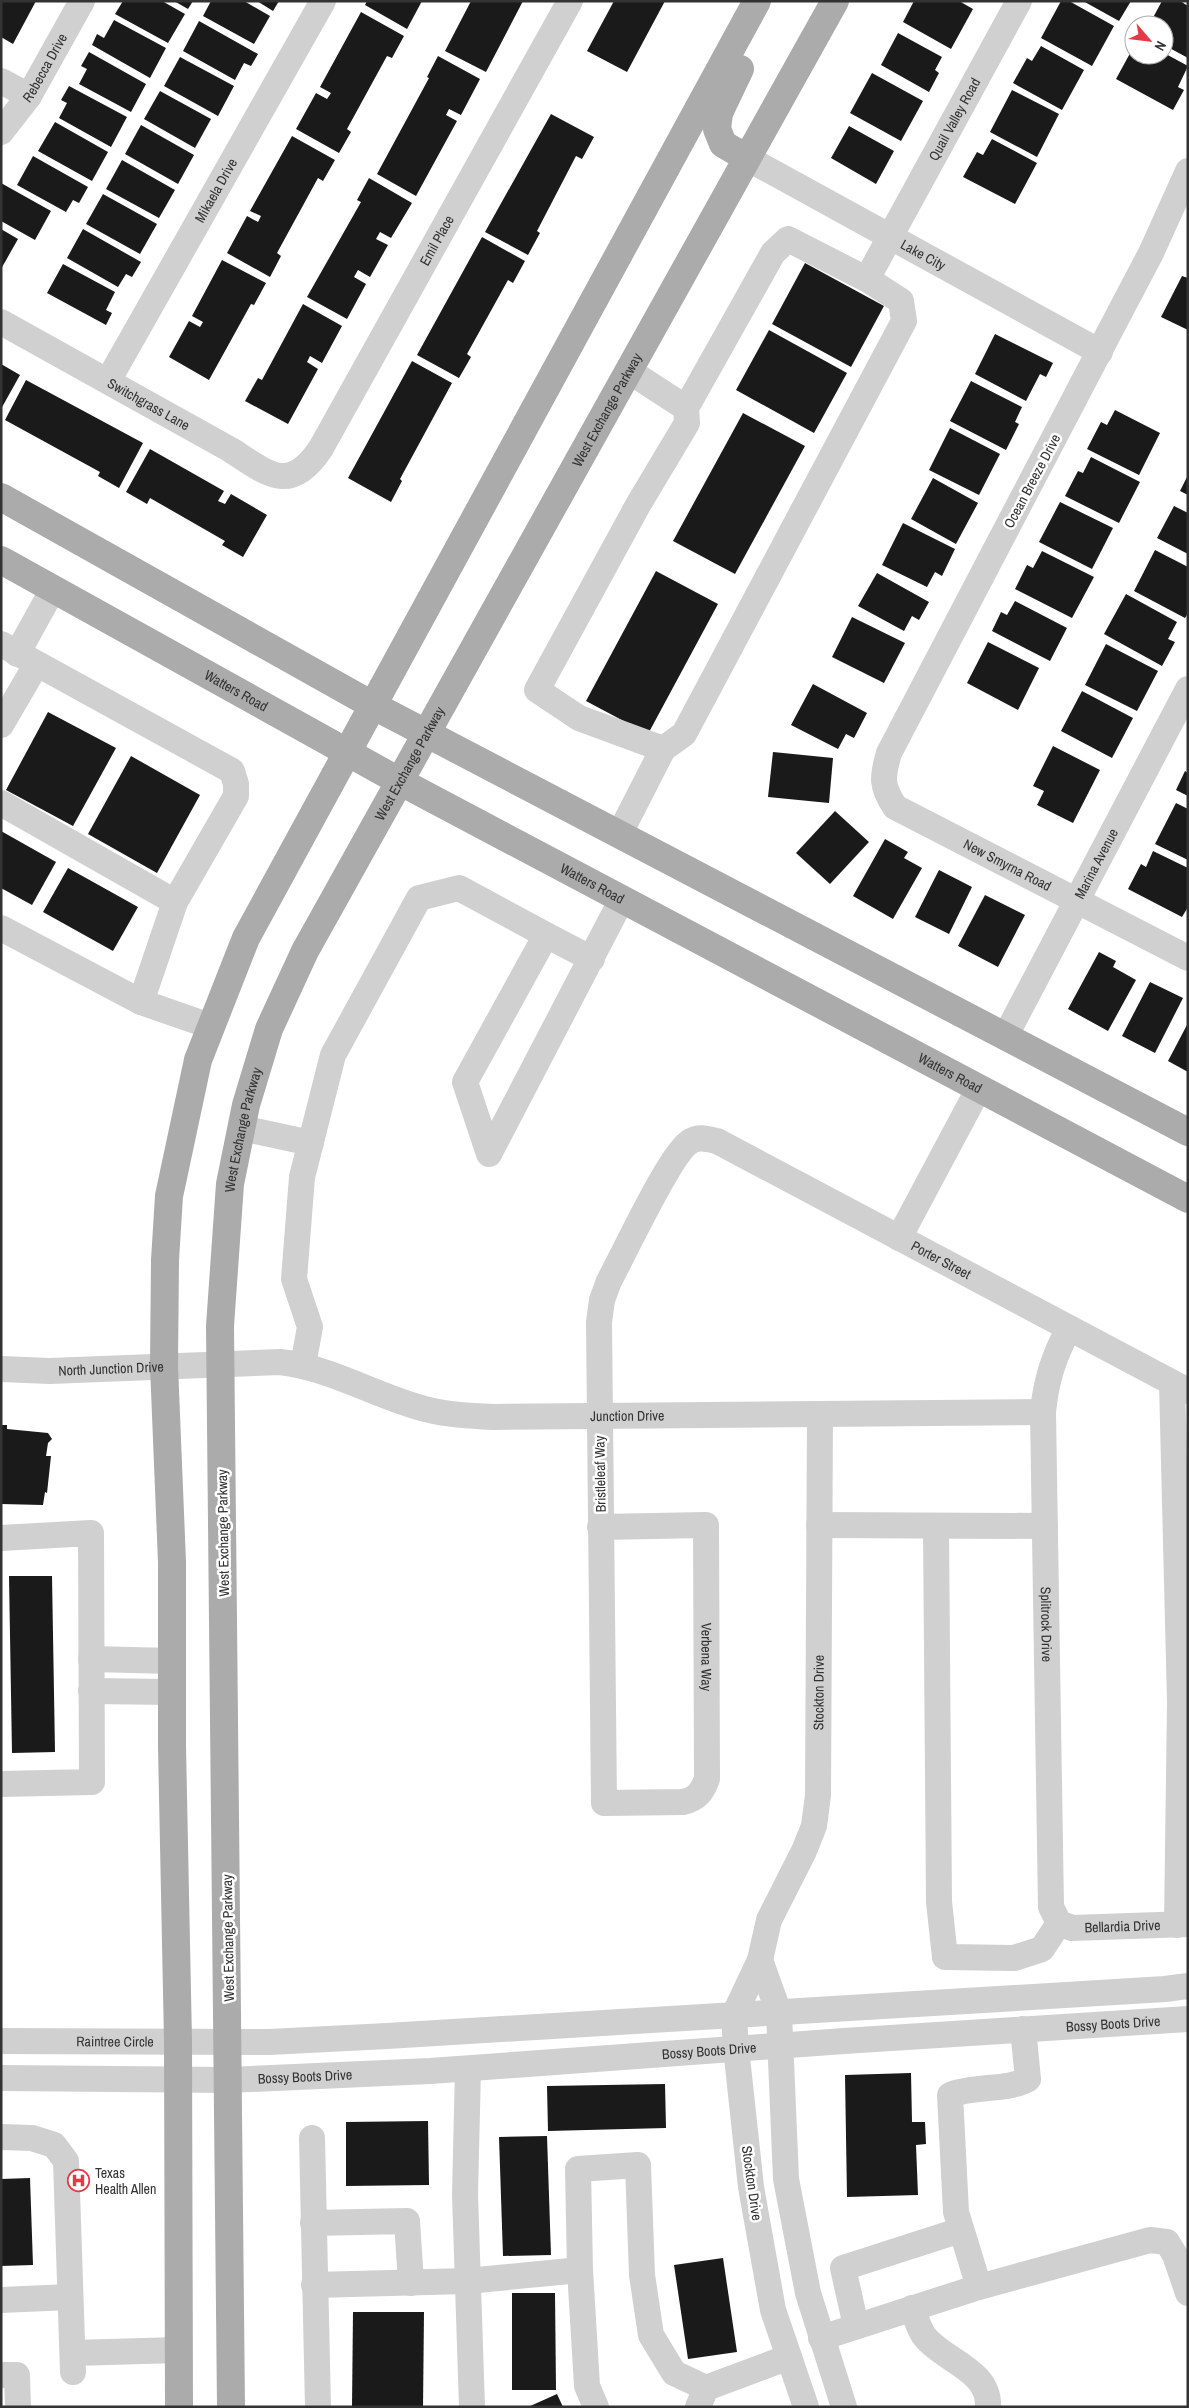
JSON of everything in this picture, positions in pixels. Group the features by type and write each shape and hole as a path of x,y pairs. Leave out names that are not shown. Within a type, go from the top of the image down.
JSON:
{"main road":[{"path":"179,2407 178,2041 172,1692 172,1562 164,1366 169,1196 198,1060 246,938 757,1"},
{"path":"748,158 723,144 717,129 719,113 776,1"},
{"path":"807,53 815,1"},
{"name":"West Exchange Parkway","path":"231,2407 229,2040 220,1326 230,1184 246,1105 269,1028 305,951 835,1"},
{"path":"1,497 374,706 1188,1132"},
{"name":"Watters Road","path":"1,560 399,781 1188,1199"}],"street":[{"name":"Rebecca Drive","path":"1,132 29,96 82,1"},
{"name":"Mikaela Drive","path":"108,381 323,1"},
{"name":"Emil Place","path":"297,474 311,463 321,448 570,1"},
{"name":"Quail Valley Road","path":"867,279 1019,1"},
{"path":"1,81 29,96"},
{"name":"Lake City","path":"748,158 1100,352"},
{"name":"Ocean Breeze Drive","path":"885,792 883,774 889,753 1151,253 1188,171"},
{"path":"619,835 663,749 684,734 904,321 901,301 867,279 788,238 773,253 686,408 687,423 638,505 537,690 579,718 663,749"},
{"name":"Switchgrass Lane","path":"1,322 231,450 266,472 282,477 297,474"},
{"path":"629,371 686,408"},
{"path":"1,725 18,654 54,589"},
{"path":"18,654 232,771 236,784 236,796 175,902 141,1002"},
{"name":"Marina Avenue","path":"1005,1037 1188,689"},
{"name":"New Smyrna Road","path":"885,792 895,807 907,814 1188,958"},
{"path":"1,803 175,902"},
{"path":"303,1365 310,1327 294,1279 302,1177 334,1055 419,898 459,888 592,959"},
{"path":"546,935 465,1082 489,1154 622,899"},
{"path":"1,928 141,1002 210,1026"},
{"path":"899,1238 979,1088"},
{"path":"241,1128 311,1143"},
{"name":"Porter Street","path":"692,1140 703,1137 717,1141 1180,1387"},
{"name":"Bristleleaf Way","path":"604,1803 599,1322 602,1300 609,1281 674,1156 692,1140"},
{"name":"Splitrock Drive","path":"1059,1923 1051,1907 1042,1412 1048,1374 1069,1328"},
{"name":"Junction Drive","path":"220,1364 280,1362 303,1365 334,1374 393,1399 426,1409 494,1417 1042,1412"},
{"name":"North Junction Drive","path":"1,1368 50,1371 220,1364"},
{"path":"1180,1387 1184,1701 1182,1925"},
{"name":"Stockton Drive","path":"806,2407 774,2310 752,2187 734,2015 760,1960 769,1920 804,1851 814,1826 817,1803 820,1414"},
{"name":"Verbena Way","path":"600,1527 706,1525 707,1779 700,1794 692,1800 683,1802 604,1803"},
{"path":"819,1525 1044,1526"},
{"path":"936,1526 939,1902 945,1956 1014,1958 1042,1949 1059,1923"},
{"path":"1,1538 91,1533 92,1782 1,1784"},
{"path":"91,1659 172,1661"},
{"path":"91,1691 172,1692"},
{"name":"Bellardia Drive","path":"1059,1923 1072,1928 1182,1925"},
{"path":"760,1960 779,2013 786,2179 808,2293 844,2407"},
{"path":"229,2040 269,2042 378,2037 1165,1989 1188,1986"},
{"name":"Bossy Boots Drive","path":"229,2080 468,2069 736,2048 1188,2019"},
{"path":"979,2287 956,2212 950,2094 967,2088 1019,2084 1028,2079 1023,2029"},
{"name":"Raintree Circle","path":"1,2041 229,2040"},
{"path":"468,2069 465,2194 472,2407"},
{"path":"1,2078 229,2080"},
{"path":"1,2138 32,2138 54,2145 66,2161 73,2362 178,2350"},
{"path":"312,2138 318,2407"},
{"path":"596,2407 588,2386 580,2270 578,2169 638,2165 642,2275 651,2335 674,2373 702,2398 789,2357"},
{"path":"313,2223 407,2222 411,2283"},
{"path":"856,2326 843,2268 961,2230"},
{"path":"821,2338 979,2287 1150,2240 1167,2242 1176,2254 1188,2293"},
{"path":"314,2285 467,2281 580,2270"},
{"path":"1,2300 70,2297"},
{"path":"912,2308 924,2336 946,2356 982,2382 988,2399 988,2407"},
{"path":"1,2375 17,2374 18,2407"}],"building":[{"path":"1,1 36,1 13,44 1,37"},
{"path":"123,1 162,1 185,14 168,43 115,14"},
{"path":"174,1 193,1 188,9"},
{"path":"211,1 244,1 270,16 254,44 203,16"},
{"path":"257,1 279,1 273,11"},
{"path":"367,1 422,1 407,29 365,5"},
{"path":"471,1 523,1 486,72 445,51"},
{"path":"614,1 665,1 627,72 587,51"},
{"path":"914,1 959,1 973,9 951,49 903,22"},
{"path":"1061,1 1069,1 1114,26 1092,66 1041,38"},
{"path":"1083,1 1131,1 1119,21"},
{"path":"1162,1 1180,1 1188,6 1188,58 1174,50 1174,15 1154,15"},
{"path":"361,12 404,36 392,58 387,56 347,129 351,132 339,153 296,129 316,93 327,99 331,93 320,87"},
{"path":"114,20 166,48 150,78 92,45 97,34 104,38"},
{"path":"199,21 258,54 251,66 244,63 235,80 183,51"},
{"path":"898,33 942,57 935,70 939,73 929,92 881,65"},
{"path":"1041,46 1084,70 1062,110 1013,83 1027,58 1032,61"},
{"path":"89,52 146,84 131,112 79,84 87,69 81,66"},
{"path":"438,56 480,79 461,115 449,109 446,115 457,121 416,196 377,174 429,78 427,77"},
{"path":"180,57 234,86 218,116 164,86"},
{"path":"1174,58 1188,66 1178,87 1184,90 1173,110 1116,79 1124,64 1174,65"},
{"path":"872,73 923,101 901,141 850,113"},
{"path":"69,86 127,117 111,147 59,118 67,103 61,100"},
{"path":"1012,90 1059,114 1037,157 990,132"},
{"path":"160,91 211,119 195,148 144,119"},
{"path":"551,114 594,137 582,159 576,156 537,231 540,233 528,255 485,232"},
{"path":"55,122 108,152 92,181 38,151"},
{"path":"141,125 194,155 178,184 125,154"},
{"path":"849,126 894,151 876,184 831,158"},
{"path":"292,136 335,160 323,181 318,178 277,253 281,256 270,277 227,253 247,216 258,222 261,216 250,211"},
{"path":"992,139 1037,163 1015,204 963,177 977,152 983,155"},
{"path":"33,156 88,187 79,203 73,200 66,212 17,185"},
{"path":"122,160 175,190 159,218 106,189"},
{"path":"369,178 412,203 391,238 380,232 376,239 388,245 370,277 358,270 354,277 366,284 347,319 307,297 361,202 357,200"},
{"path":"1,183 51,211 35,240 1,221"},
{"path":"103,194 157,224 140,254 86,224"},
{"path":"1,229 18,239 1,269"},
{"path":"83,229 141,262 132,277 126,274 118,287 67,258"},
{"path":"482,237 525,261 513,283 508,280 467,354 471,357 459,378 417,355"},
{"path":"222,260 266,283 254,305 251,304 209,380 169,357 189,321 200,327 203,322 192,316"},
{"path":"805,263 884,306 851,367 772,324"},
{"path":"63,264 115,292 106,310 112,313 106,325 47,293"},
{"path":"1182,276 1188,278 1188,330 1161,317"},
{"path":"303,304 342,326 322,363 310,356 307,362 318,369 288,424 245,401 258,378 262,380"},
{"path":"769,330 847,373 814,433 736,390"},
{"path":"995,334 1053,363 1046,377 1040,374 1026,401 975,374"},
{"path":"412,361 452,383 400,479 402,481 391,502 348,478"},
{"path":"1,364 20,375 1,409"},
{"path":"26,380 143,443 119,488 98,476 100,472 5,420"},
{"path":"971,381 1022,407 1015,422 1019,424 1006,450 950,421"},
{"path":"1115,410 1160,433 1139,475 1087,449 1101,422 1107,425"},
{"path":"743,413 805,446 735,574 673,541"},
{"path":"950,428 1000,454 979,495 929,470"},
{"path":"150,449 224,491 218,501 225,504 231,494 267,515 243,557 222,545 225,541 150,498 147,504 126,492"},
{"path":"1091,457 1140,482 1119,523 1065,496 1078,471 1083,473"},
{"path":"1188,475 1188,495 1180,491"},
{"path":"933,478 978,503 956,544 911,519"},
{"path":"1060,502 1113,528 1092,569 1039,542"},
{"path":"1174,506 1188,513 1188,554 1157,538"},
{"path":"903,523 955,549 942,576 935,572 927,587 882,565"},
{"path":"1155,550 1188,567 1188,613 1185,618 1134,591"},
{"path":"1042,551 1094,577 1072,618 1015,589 1027,565 1033,568"},
{"path":"656,571 718,604 648,734 586,701"},
{"path":"877,573 929,602 919,620 912,616 904,631 858,606"},
{"path":"1126,594 1177,622 1168,639 1175,642 1162,666 1104,634"},
{"path":"1015,601 1067,628 1050,661 992,631 1001,612 1007,615"},
{"path":"852,617 905,643 884,683 832,657"},
{"path":"988,642 1039,668 1018,710 967,683"},
{"path":"1106,644 1158,671 1137,711 1085,685"},
{"path":"813,684 867,713 854,738 846,734 838,749 791,725"},
{"path":"1082,691 1133,718 1112,758 1061,731"},
{"path":"48,712 116,748 73,826 6,790"},
{"path":"1053,746 1100,770 1073,823 1037,805 1044,791 1033,786"},
{"path":"773,752 833,758 829,803 768,797"},
{"path":"131,756 200,795 157,873 88,834"},
{"path":"1185,771 1188,773 1188,796 1176,790"},
{"path":"1176,803 1188,809 1188,860 1155,844"},
{"path":"835,811 869,842 830,884 796,853"},
{"path":"1,831 56,862 32,905 1,888"},
{"path":"885,839 908,852 904,858 922,868 893,919 853,896"},
{"path":"1153,851 1188,868 1188,907 1182,917 1128,889 1141,864 1146,867"},
{"path":"68,868 138,907 113,951 43,912"},
{"path":"939,870 972,887 949,934 915,917"},
{"path":"985,895 1025,915 998,967 958,946"},
{"path":"1099,952 1116,961 1113,967 1136,980 1108,1031 1068,1009"},
{"path":"1150,982 1183,998 1155,1053 1122,1036"},
{"path":"1188,1023 1188,1072 1168,1061"},
{"path":"1,1425 7,1425 7,1429 48,1433 52,1439 48,1443 46,1456 51,1456 47,1493 45,1492 43,1505 1,1504"},
{"path":"9,1576 52,1576 55,1752 12,1753"},
{"path":"911,2073 912,2122 925,2122 926,2144 916,2145 918,2195 847,2197 845,2075"},
{"path":"665,2084 666,2128 548,2131 547,2086"},
{"path":"428,2121 429,2185 346,2186 346,2122"},
{"path":"547,2136 551,2255 503,2256 499,2137"},
{"path":"30,2178 33,2265 1,2266 1,2179"},
{"path":"723,2258 737,2352 688,2359 674,2265"},
{"path":"512,2293 555,2293 556,2390 512,2390"},
{"path":"353,2312 424,2312 423,2407 352,2407"},
{"path":"557,2394 563,2407 528,2407"}],"place":[{"name":"Texas Health Allen","path":"79,2181"}]}
